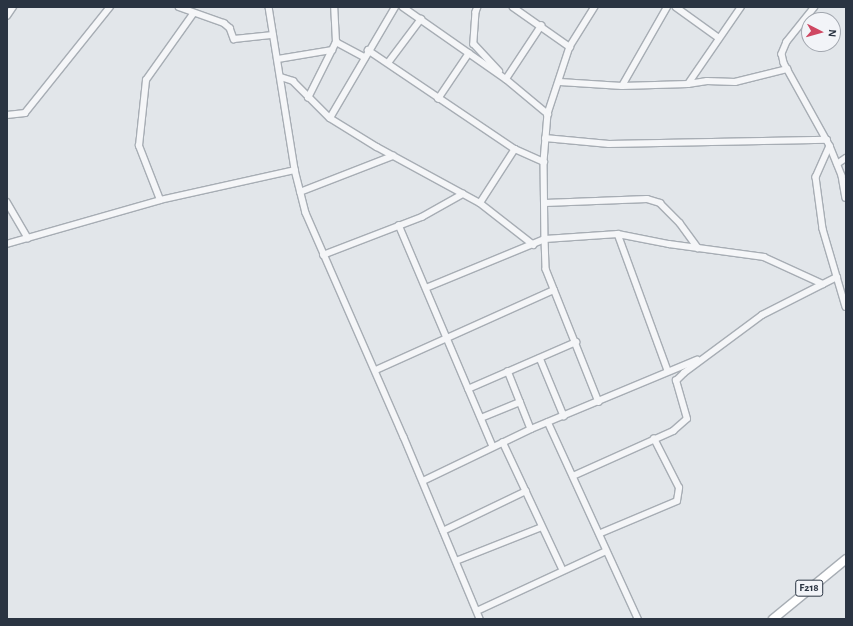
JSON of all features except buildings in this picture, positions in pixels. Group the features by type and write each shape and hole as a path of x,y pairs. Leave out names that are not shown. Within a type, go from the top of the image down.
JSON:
{"main road":[{"name":"F218","path":"773,619 846,559"}],"street":[{"path":"7,16 13,7"},
{"path":"7,115 25,113 110,7"},
{"path":"179,7 193,14 224,23 230,28 234,39 273,35"},
{"path":"269,7 295,170 300,192 323,255 376,370 480,619"},
{"path":"308,98 336,42 334,7"},
{"path":"330,118 368,50 395,7"},
{"path":"403,7 506,79 548,114"},
{"path":"478,7 476,12 474,44 506,79"},
{"path":"513,7 570,47"},
{"path":"595,7 570,47 560,82 548,114 544,162 546,269 599,402"},
{"path":"622,86 668,7"},
{"path":"676,7 719,38"},
{"path":"688,84 741,7"},
{"path":"815,7 787,42 782,54 787,69 828,143 837,164 846,198"},
{"path":"160,200 139,146 146,80 193,14"},
{"path":"388,63 420,19"},
{"path":"506,79 541,26"},
{"path":"336,42 364,57"},
{"path":"278,59 332,50"},
{"path":"368,50 438,99 514,149 544,162"},
{"path":"438,99 469,53"},
{"path":"560,82 622,86 688,84 707,80 735,82 787,69"},
{"path":"281,77 293,81 308,98 330,118 392,156 480,203 534,246"},
{"path":"545,138 609,144 828,143"},
{"path":"828,143 816,177 824,229 846,307"},
{"path":"480,203 514,149"},
{"path":"300,192 392,156"},
{"path":"837,164 846,158"},
{"path":"7,244 160,200 295,170"},
{"path":"323,255 422,217 463,194"},
{"path":"545,203 647,199 660,203 680,222 698,248"},
{"path":"7,202 28,238"},
{"path":"399,225 448,338 468,390 494,446"},
{"path":"426,288 534,246 545,239 618,234 698,248 764,257 823,284"},
{"path":"618,234 668,371"},
{"path":"573,476 673,431 687,419 676,381 704,357 762,315 837,277"},
{"path":"376,370 554,290"},
{"path":"468,390 576,342"},
{"path":"423,481 531,429 599,402 668,371 704,357"},
{"path":"540,358 564,416"},
{"path":"508,371 531,429"},
{"path":"481,418 520,402"},
{"path":"548,422 601,533 606,551 638,619"},
{"path":"601,533 677,501 679,488 654,439"},
{"path":"503,442 563,570"},
{"path":"443,530 526,491"},
{"path":"456,561 542,527"},
{"path":"477,611 606,551"}]}
